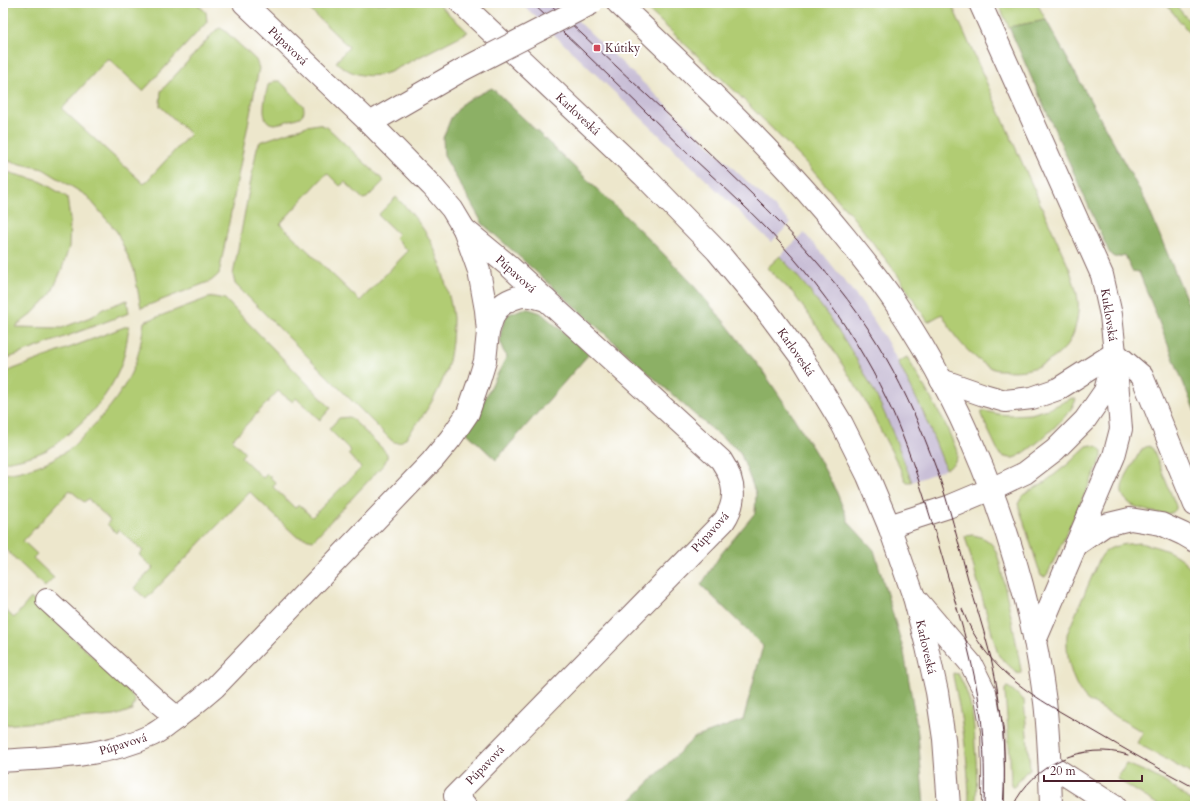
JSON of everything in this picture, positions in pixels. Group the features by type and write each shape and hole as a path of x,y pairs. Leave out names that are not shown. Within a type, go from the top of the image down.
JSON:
{"street":[{"name":"Púpavová","path":"3,761 94,753 124,746 154,734 177,718 215,687 432,461 451,438 468,413 478,384 485,361 488,332 479,271 464,229 452,209 432,186 370,123 244,3"},
{"name":"Karloveská","path":"461,3 644,176 717,251 766,310 804,361 842,424 868,476 889,526 914,597 937,692 944,739 949,806"},
{"path":"370,123 462,70 592,3"},
{"path":"618,3 740,121 783,165 824,212 864,260 894,301 941,380 969,437 991,489 1026,599 1035,641 1045,703 1050,765 1051,806"},
{"name":"Kuklovská","path":"889,526 948,507 991,489 1025,473 1055,450 1085,420 1105,391 1114,353 1111,315 1102,275 980,3"},
{"name":"Púpavová","path":"464,229 509,266 721,460 731,480 733,500 730,512 724,521 455,796 465,806"},
{"path":"488,332 492,319 498,308 509,301 518,297 530,296 546,300"},
{"path":"941,380 984,396 1005,401 1032,398 1058,389 1114,353"},
{"path":"1114,353 1142,376 1195,505"},
{"path":"1035,641 1114,456 1121,429 1114,353"},
{"path":"1076,545 1105,525 1130,519 1161,524 1195,541"},
{"path":"914,597 971,664 985,692 992,730 993,806"},
{"path":"48,600 177,718"},
{"path":"1050,765 1114,806"}],"shaded area":[{"path":"521,3 559,3 791,223 771,242"},
{"path":"804,233 824,255 854,293 885,338 914,391 946,469 912,482 887,419 862,368 830,318 806,286 780,256"}],"green space":[{"path":"3,3 196,3 206,12 207,22 143,91 108,58 62,109 144,184 190,134 160,106 161,91 216,30 220,28 224,30 256,60 259,68 219,274 211,281 141,308 134,270 117,232 87,196 43,169 3,160"},
{"path":"303,3 437,3 468,32 390,72 368,76 362,75 342,67 336,62 349,47"},
{"path":"641,3 951,3 1070,270 1078,302 1078,316 1075,329 1068,344 1055,357 1039,366 1030,369 1012,371 997,370 989,367 977,359 961,343 953,333 942,314 928,322 897,274 852,216 806,163 736,92"},
{"path":"998,3 1037,3 1046,20 1009,27"},
{"path":"1165,3 1174,3 1195,28 1195,36 1193,37"},
{"path":"1046,20 1145,200 1195,320 1195,412 1139,272 1132,271 1125,255 1114,257 1109,252 1009,27"},
{"path":"274,81 280,81 303,105 304,112 300,117 275,124 269,123 266,119 264,108 268,85"},
{"path":"492,88 649,239 689,280 726,324 762,370 789,410 818,457 837,493 849,523 874,550 904,652 918,734 924,806 625,806 694,738 743,720 763,646 701,585 721,554 755,513 756,494 740,452 695,415 483,224 444,156 443,138 451,118 464,102"},
{"path":"318,124 327,127 384,181 367,198 363,199 345,182 340,186 327,173 280,224 360,301 408,251 395,238 398,234 378,215 396,197 422,227 434,247 449,297 453,318 453,329 449,361 443,380 424,414 406,438 399,442 394,442 391,440 235,284 233,275 257,148 260,142 307,126"},
{"path":"3,171 40,181 67,197 70,220 69,247 62,269 51,294 32,314 15,327 62,328 93,316 103,309 127,300 129,313 3,360"},
{"path":"780,256 832,320 854,355 874,391 912,482 907,482 905,480 868,406 831,346 793,293 767,268"},
{"path":"214,297 225,299 331,408 320,420 296,398 293,402 278,391 232,440 245,452 241,457 263,478 267,474 276,483 273,487 295,508 299,505 312,517 361,468 348,454 351,451 329,429 339,418 350,417 384,450 387,454 387,458 384,464 313,540 296,536 250,492 146,599 134,588 153,568 139,555 143,551 119,530 116,533 107,524 110,520 88,499 84,502 70,490 23,541 37,554 33,558 54,578 45,587 3,547 3,474 30,469 55,458 74,446 97,422 116,399 131,373 138,354 144,322"},
{"path":"522,309 529,309 541,313 589,354 496,460 467,433 507,356 502,346 501,331 507,315"},
{"path":"129,326 127,342 120,368 110,387 91,413 67,435 47,450 26,458 3,462 3,373"},
{"path":"907,357 943,419 957,451 957,457 954,463 946,469 923,412 898,362"},
{"path":"1072,398 1076,399 1073,405 1056,426 1025,452 1013,458 1000,455 981,415 982,412 985,411 1009,415 1031,414 1051,408"},
{"path":"1092,445 1098,447 1102,451 1102,457 1048,573 1045,577 1041,576 1018,504 1023,495 1045,482 1068,464 1087,446"},
{"path":"1149,446 1153,449 1176,506 1176,509 1171,513 1157,513 1135,507 1127,501 1122,493 1122,486 1129,470 1141,450"},
{"path":"972,535 989,541 995,550 1001,566 1021,673 1018,674 999,656 997,651 965,536"},
{"path":"1140,543 1157,547 1179,557 1191,569 1195,577 1195,776 1137,743 1143,732 1087,700 1073,678 1067,652 1067,634 1099,560 1104,553 1113,547"},
{"path":"31,598 128,690 135,701 132,710 115,716 3,725 3,608 14,618"},
{"path":"953,673 958,674 963,683 971,709 974,727 976,761 976,806 969,806 968,773"},
{"path":"1007,687 1024,700 1030,769 1013,787 1011,785 1005,693 1005,689"},
{"path":"1126,764 1171,786 1187,797 1195,804 1195,806 1160,806 1117,779"}],"tram line":[{"path":"532,3 771,233 793,257 826,299 866,360 892,410 912,462 930,516 964,633 972,664 982,723 984,806"},
{"path":"549,3 704,148 803,246 848,300 868,328 886,358 913,412 941,482 991,658 1003,731 1003,806"},
{"path":"962,609 972,632 985,651 1015,682 1051,706 1195,788"},
{"path":"1013,806 1022,791 1033,778 1046,768 1061,760 1077,754 1094,751 1111,751 1128,755"}],"place":[{"name":"Kútiky","path":"597,48"}]}
